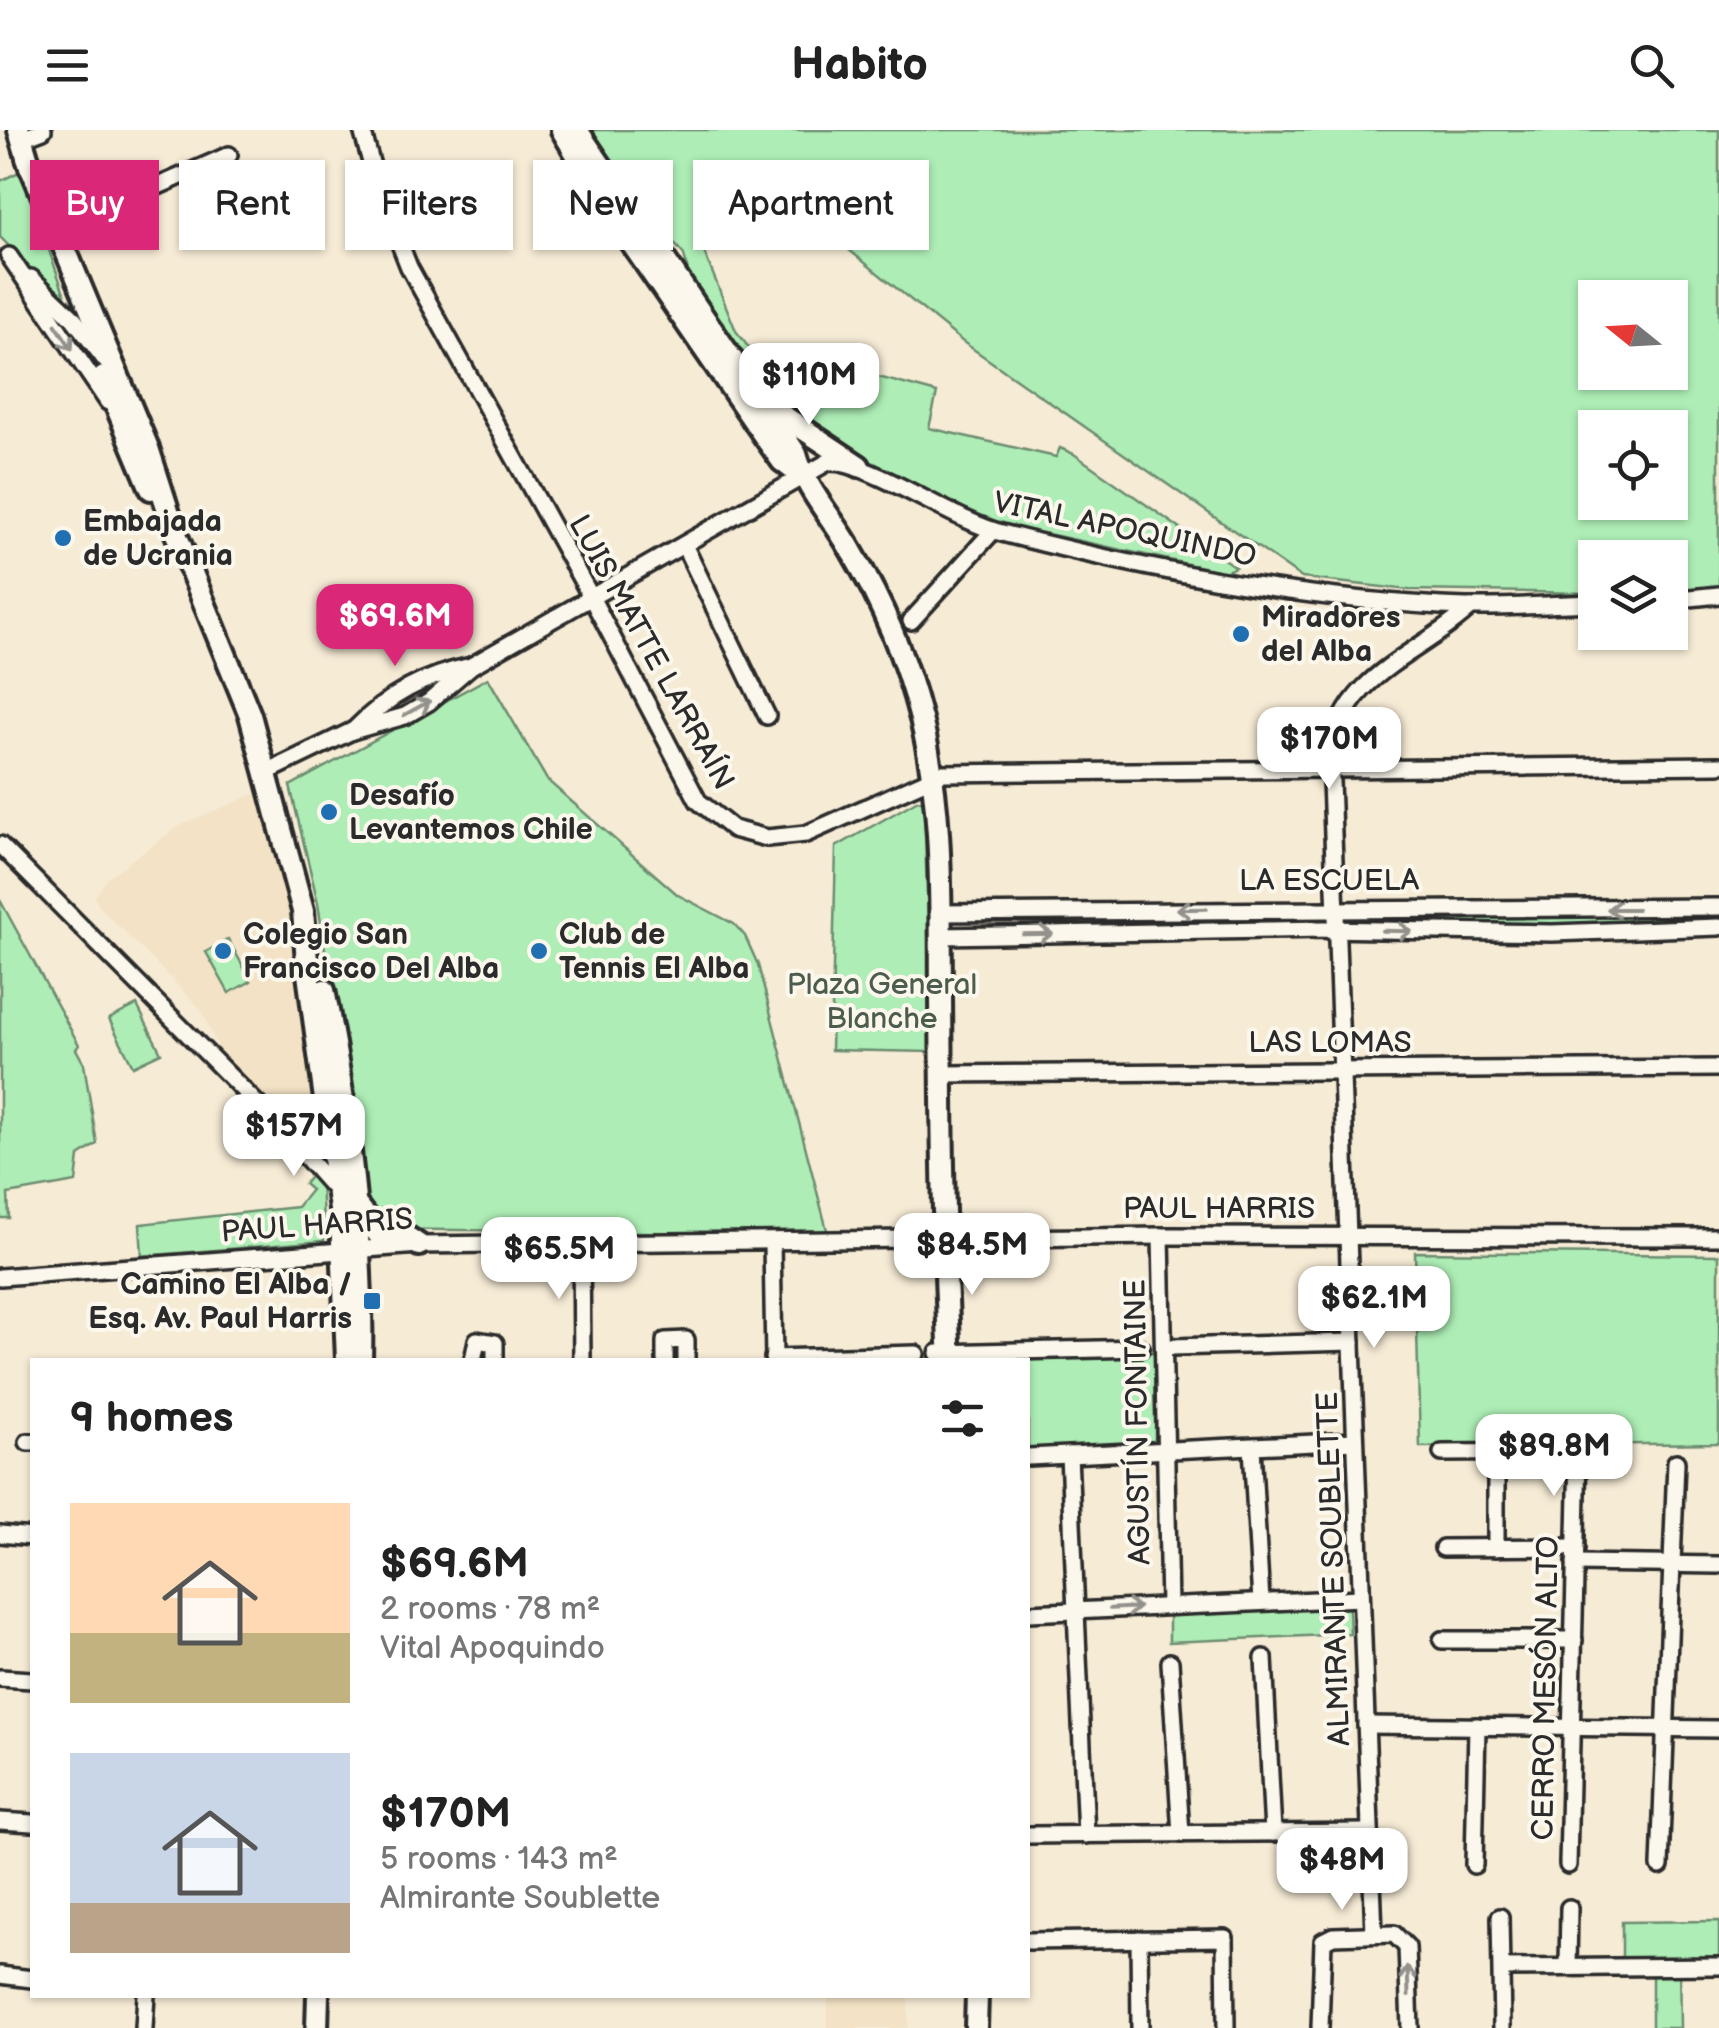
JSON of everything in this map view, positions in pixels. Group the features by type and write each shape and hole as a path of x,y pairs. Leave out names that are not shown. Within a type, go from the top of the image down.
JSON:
{"main road":[{"path":"562,130 612,215 767,440 782,461 802,476"},
{"path":"577,130 796,454 802,476 851,549 886,617 913,690 933,775 940,844 946,1355"},
{"path":"23,142 47,235 137,462 174,529"},
{"path":"66,250 148,448 174,529 269,770 329,1016 350,1148 347,1199 380,1235 407,1237 419,1245"},
{"path":"765,404 859,466"},
{"path":"308,938 308,974 329,1116 347,1199 361,1358"},
{"path":"346,1358 351,1248"},
{"path":"317,2028 318,1998"},
{"path":"976,2028 977,1998"}],"street":[{"path":"23,142 43,130"},
{"name":"LUIS MATTE LARRAÍN","path":"362,130 408,266 590,595 698,801 733,829 768,838 806,834 933,775 1719,765"},
{"path":"159,186 229,155"},
{"path":"3,256 73,318 117,374"},
{"path":"3,256 120,419"},
{"path":"269,770 429,702 471,666 828,462 859,466"},
{"name":"VITAL APOQUINDO","path":"859,466 943,512 992,531 1287,592 1471,607 1578,603"},
{"path":"910,621 992,531"},
{"path":"684,545 767,716"},
{"path":"1688,598 1719,595"},
{"name":"ALMIRANTE SOUBLETTE","path":"1374,1934 1330,769 1333,738 1355,698 1394,660 1471,607"},
{"path":"352,732 382,703 418,682 471,666"},
{"path":"0,845 347,1199"},
{"name":"LA ESCUELA","path":"940,913 1335,906 1719,907"},
{"path":"1104,932 1105,910"},
{"name":"LA ESCUELA","path":"940,936 1336,929 1552,934 1719,928"},
{"name":"LAS LOMAS","path":"942,1074 1719,1068"},
{"path":"284,1133 302,1116 329,1116 336,1118 350,1148"},
{"name":"PAUL HARRIS","path":"0,1277 419,1245 1348,1234 1719,1237"},
{"name":"AGUSTÍN FONTAINE","path":"1160,1236 1170,1606"},
{"path":"772,1242 774,1358"},
{"path":"580,1244 582,1358"},
{"path":"473,1358 473,1342 477,1340 495,1343 495,1358"},
{"path":"665,1358 665,1340 686,1340 686,1358"},
{"path":"1171,1347 1352,1342"},
{"path":"946,1355 1141,1348"},
{"path":"802,1358 916,1354"},
{"path":"1030,1457 1355,1441"},
{"path":"1252,1447 1261,1602"},
{"name":"CERRO MESÓN ALTO","path":"1496,1453 1578,1452 1568,1865"},
{"path":"1442,1453 1496,1453 1496,1548"},
{"path":"1069,1455 1086,1834"},
{"path":"1660,1866 1676,1462"},
{"path":"0,1534 30,1536"},
{"path":"1443,1548 1496,1548 1719,1565"},
{"path":"1030,1612 1361,1598"},
{"path":"1442,1640 1574,1640"},
{"path":"1264,1658 1273,1833"},
{"path":"1170,1662 1181,1834"},
{"path":"0,1678 30,1680"},
{"path":"1366,1725 1719,1729"},
{"path":"1474,1865 1477,1726"},
{"path":"0,1821 30,1823"},
{"path":"1030,1835 1370,1832"},
{"path":"1568,1968 1569,1908"},
{"path":"1500,1917 1502,2028"},
{"path":"1320,2028 1323,1941 1374,1934 1394,1934 1407,1947 1410,2028"},
{"path":"1030,1941 1225,1938 1226,2028"},
{"path":"1139,1939 1140,2028"},
{"path":"1502,1968 1719,1966"},
{"path":"0,1976 30,1979"},
{"path":"144,2028 146,1998"}],"shaded area":[{"name":"Colegio San Francisco Del Alba","path":"262,791 301,958 297,970 313,1094 308,1105 284,1108 269,1103 221,1054 201,1009 99,906 95,897 108,877 181,825"},
{"path":"828,1998 908,1998 908,2028 828,2028"}],"green space":[{"path":"592,130 1719,130 1719,588 1688,592 1688,540 1578,540 1578,593 1409,590 1302,578 963,342 849,250 929,250 929,160 693,160 693,250 703,250 736,331 781,390 785,388 795,400 815,386 828,403 875,376 937,393 929,428 1056,457 1060,448 1074,454 1235,567 1225,572 987,521 845,448 771,397 689,276 684,255 673,242 673,160 610,160"},
{"path":"21,171 30,196 30,250 49,250 69,307 0,237 0,181"},
{"name":"Club de Tennis El Alba","path":"488,678 547,780 678,895 734,924 745,936 758,965 828,1234 367,1229 318,903 290,786"},
{"name":"Plaza General Blanche","path":"918,800 924,802 932,1052 831,1050 836,847"},
{"path":"0,900 79,1045 76,1049 84,1064 97,1144 79,1156 76,1182 8,1194 9,1218 0,1218"},
{"path":"1719,914 1719,922 1556,926 1353,921 1353,916"},
{"path":"1114,916 1313,916 1310,923 1115,925 1111,920"},
{"path":"228,939 251,981 229,993 206,952"},
{"path":"137,1005 161,1053 133,1066 109,1019"},
{"path":"314,1172 321,1181 324,1241 142,1256 140,1224 297,1207 311,1190 304,1184"},
{"path":"1415,1252 1719,1255 1719,1443 1420,1447"},
{"path":"1155,1352 1155,1445 1030,1452 1030,1358 1011,1358"},
{"path":"1341,1605 1349,1609 1350,1634 1169,1642 1169,1612"},
{"path":"1719,1921 1719,1958 1679,1958 1680,2028 1652,2028 1652,1958 1622,1957 1622,1922"}],"place":[{"name":"Embajada de Ucrania","path":"63,538"},
{"name":"Miradores del Alba","path":"1241,634"},
{"name":"Desafío Levantemos Chile","path":"329,812"},
{"name":"Colegio San Francisco Del Alba","path":"223,951"},
{"name":"Club de Tennis El Alba","path":"539,951"},
{"name":"Camino El Alba / Esq. Av. Paul Harris","path":"372,1301"}]}
